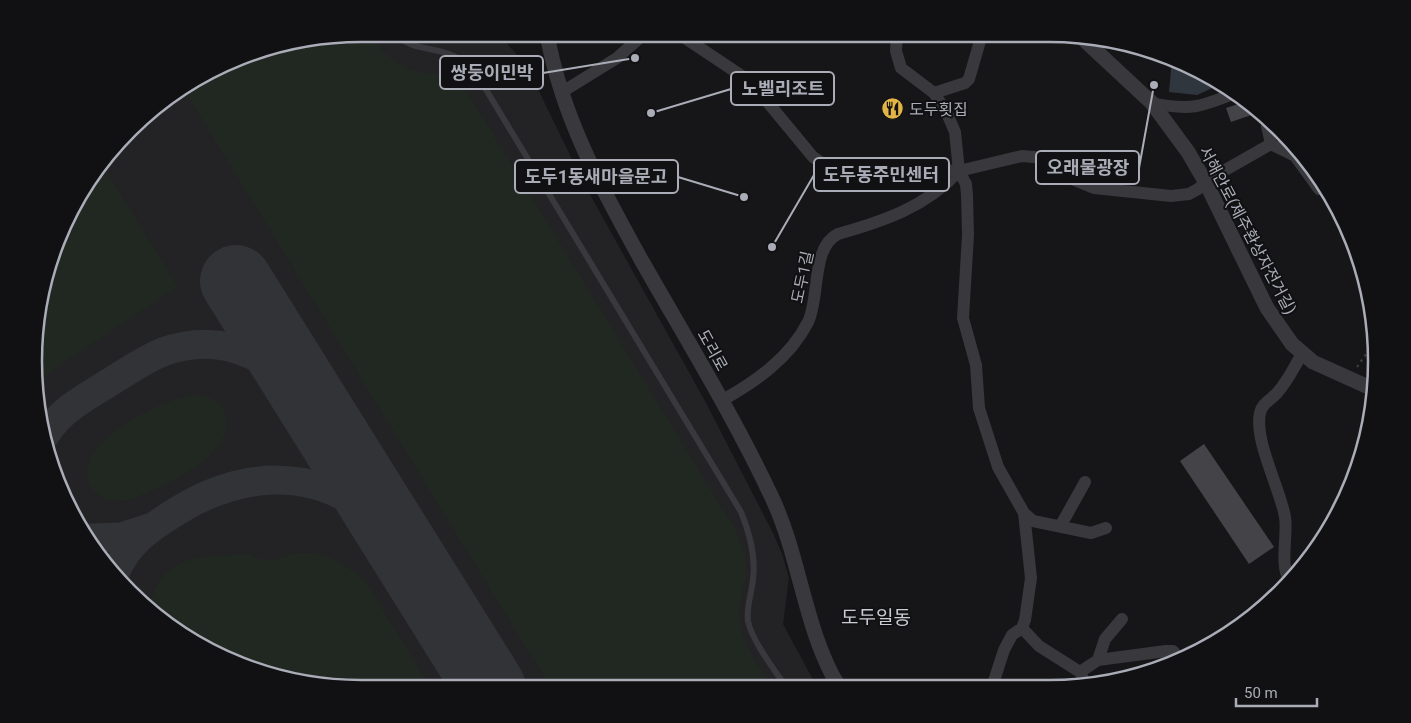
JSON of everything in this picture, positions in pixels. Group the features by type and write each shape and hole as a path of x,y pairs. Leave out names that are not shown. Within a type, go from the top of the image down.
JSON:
{"street":[{"name":"도리로","path":"549,42 562,92 581,148 609,202 721,401 774,502 790,542 825,663 835,680"},
{"path":"562,92 617,58 635,42"},
{"path":"691,42 751,82 805,149 826,165 877,170 903,168 959,171 1022,156 1042,159 1072,179 1104,191 1182,195 1198,189 1206,182 1271,144"},
{"path":"896,42 896,51 901,68 934,93 952,124 959,171 966,184 967,195 968,236 963,318 976,365 978,408 998,467 1024,512 1033,521 1061,525 1091,533 1106,528"},
{"path":"934,93 965,83 980,42"},
{"name":"서해안로(제주환상자전거길)","path":"1089,45 1152,104 1188,152 1206,182 1268,308 1292,344 1313,362 1349,379"},
{"path":"1152,104 1179,109 1203,106 1227,96"},
{"path":"1269,131 1271,144"},
{"path":"1271,144 1293,155"},
{"path":"1298,161 1312,180"},
{"name":"도두1길","path":"721,401 766,373 803,331 812,314 821,256 829,241 838,234 912,209 944,187 959,171"},
{"path":"1287,574 1284,565 1286,553 1285,518 1265,451 1260,419 1263,405 1277,394 1302,354"},
{"path":"1349,379 1368,387"},
{"path":"1061,525 1086,482"},
{"path":"994,680 1004,650 1012,635 1022,628 1031,578 1024,512"},
{"path":"1098,660 1105,639 1122,619"},
{"path":"1022,628 1039,646 1080,672 1083,679"},
{"path":"1080,672 1098,660 1166,651 1173,651 1176,654"}],"lane":[{"path":"408,42 458,56 476,73 736,504 748,529 753,549 754,569 748,607 748,621 782,680"}],"path":[{"path":"1349,379 1368,351"}],"shaded area":[{"path":"362,42 376,42 395,61 415,71 442,75 453,79 466,90 735,529 743,549 746,564 739,616 740,623 745,640 768,680 546,680 187,94 202,85 239,67 279,53 320,45"},
{"path":"505,42 520,58 537,87 583,182 705,401 773,533 789,578 783,624 813,680 341,680 299,674 259,664 220,648 184,627 167,615 136,587 108,556 96,539 75,503 67,484 53,444 49,424 45,403 42,362 45,320 49,299 59,259 67,239 75,220 96,184 108,167 136,136 167,108 220,75 259,59 299,49 341,43"},
{"path":"1171,67 1213,88 1197,95 1169,92"},
{"path":"106,170 178,287 43,377 45,320 59,259 75,220"},
{"path":"192,395 210,398 218,402 224,410 227,425 223,439 213,452 184,475 135,497 113,501 105,499 95,492 89,482 89,464 98,447 108,436 121,426 150,410 179,398"},
{"path":"313,553 333,559 351,569 366,582 426,680 341,680 279,670 220,648 184,627 152,602 155,590 163,576 174,567 187,561 218,555 250,554 267,560 293,554"}],"building":[{"path":"1238,104 1252,115 1231,122 1226,108"},
{"path":"1204,444 1274,547 1249,564 1180,461"}],"taxiway":[{"path":"50,429 58,418 90,394 148,359 183,346 221,345 255,356 287,377 302,390"},
{"path":"118,567 127,552 141,536 179,510 203,497 227,488 252,482 278,480 303,482 327,489 351,500 379,522 408,558"},
{"path":"95,538 121,537 149,528"}],"runway":[{"path":"236,281 485,680"}],"place":[{"name":"쌍둥이민박","path":"635,58"},
{"name":"오래물광장","path":"1154,85"},
{"name":"도두횟집","path":"893,109"},
{"name":"노벨리조트","path":"651,113"},
{"name":"도두1동새마을문고","path":"744,197"},
{"name":"도두동주민센터","path":"772,247"}],"district":[{"name":"도두일동","path":"876,617"}]}
